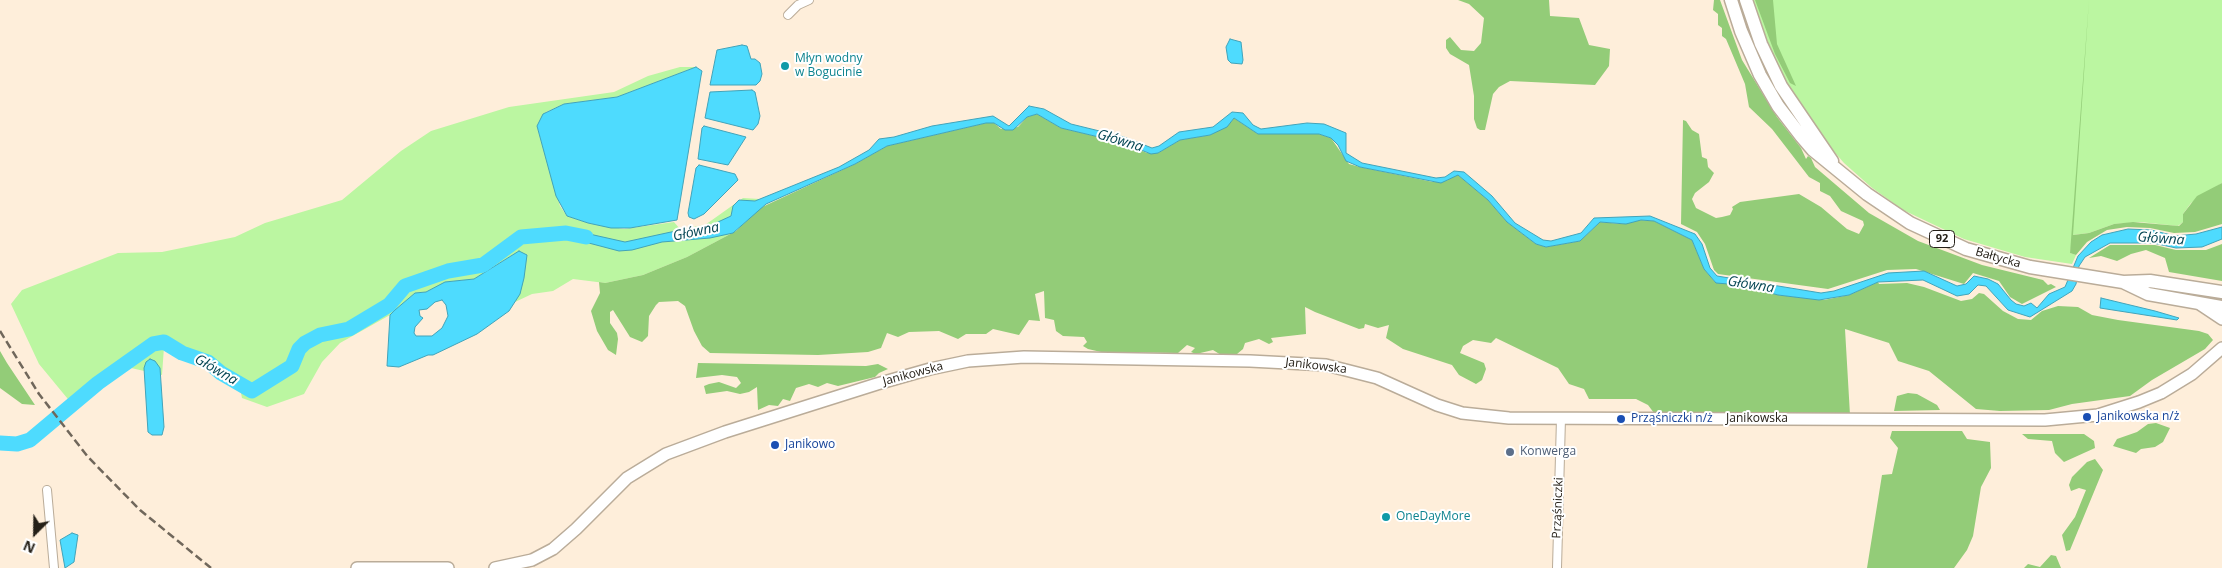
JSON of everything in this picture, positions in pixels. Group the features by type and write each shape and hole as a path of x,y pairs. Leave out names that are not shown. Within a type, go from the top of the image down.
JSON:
{"main road":[{"name":"Bałtycka","path":"1731,0 1752,58 1778,106 1813,150 1879,203 1937,237 2000,259 2082,276 2123,282 2150,281 2220,292"},
{"name":"Bałtycka","path":"1746,0 1761,44 1782,86 1794,108 1836,167"},
{"name":"Bałtycka","path":"2123,282 2148,294 2222,307"}],"street":[{"path":"788,15 798,5 809,0"},
{"path":"2195,303 2210,310 2222,319"},
{"name":"Janikowska","path":"495,568 532,560 552,549 576,529 627,478 666,454 725,432 867,387 930,369 968,361 1024,357 1318,364 1345,368 1377,378 1437,405 1462,413 1508,418 2072,419 2118,410 2156,395 2192,374 2222,348"},
{"name":"Prząśniczki","path":"1557,568 1561,418"},
{"path":"47,490 54,568"},
{"path":"357,568 448,568"}],"green space":[{"path":"1458,0 1549,0 1550,16 1579,18 1589,45 1610,49 1609,66 1595,85 1510,81 1499,87 1493,94 1485,130 1480,130 1477,128 1474,119 1474,96 1469,65 1450,54 1446,48 1446,40 1450,37 1461,50 1474,51 1481,43 1484,18 1469,4"},
{"path":"1714,0 1720,0 1742,60 1777,117 1801,148 1806,159 1808,156 1811,158 1815,167 1869,213 1918,241 1982,265 2043,280 2048,285 2051,284 2056,287 2022,304 2010,297 1999,281 1973,273 1964,284 1916,269 1887,270 1828,289 1718,274 1714,270 1705,244 1697,232 1681,224 1683,120 1686,121 1692,130 1699,134 1702,157 1707,159 1708,167 1714,173 1709,182 1695,193 1692,199 1696,208 1716,218 1730,215 1732,207 1740,202 1799,194 1821,207 1847,229 1859,234 1864,225 1863,221 1841,211 1830,196 1820,191 1820,183 1809,177 1772,129 1749,107 1745,84 1726,39 1722,36 1722,28 1718,25 1718,14 1713,10"},
{"path":"1750,0 2222,0 2222,183 2191,203 2183,214 2183,222 2178,226 2140,222 2114,224 2089,233 2073,235 2070,253 2076,255 2072,264 2025,257 1964,239 1903,210 1871,187 1844,163 1823,139 1788,88 1769,52"},
{"path":"1755,0 1773,0 1777,44 1796,86 1790,83 1775,54"},
{"path":"2089,0 2073,235 2089,233 2114,224 2133,222 2179,226 2183,222 2183,214 2197,196 2222,183 2222,224 2195,232 2174,233 2150,228 2127,227 2107,230 2087,242 2076,255 2070,253"},
{"path":"680,67 696,67 617,97 564,104 546,112 537,126 560,206 567,216 588,223 624,229 674,222 680,229 705,225 743,198 760,199 736,231 687,257 643,275 605,283 573,279 553,291 532,294 515,302 524,278 514,254 474,279 446,282 426,292 415,293 390,315 340,343 322,362 304,394 267,407 242,398 240,388 206,364 164,347 162,375 131,368 110,372 72,404 39,364 11,304 22,290 118,253 162,252 235,237 265,223 342,200 401,151 431,131 509,107 614,92 648,76"},
{"path":"1037,114 1061,128 1124,143 1147,153 1158,153 1180,140 1210,135 1229,124 1234,118 1258,134 1319,134 1331,138 1349,164 1433,182 1448,180 1453,175 1458,175 1488,200 1507,222 1536,244 1546,247 1580,241 1600,222 1621,224 1641,220 1654,221 1692,240 1704,269 1715,282 1741,285 1778,295 1824,300 1849,295 1878,282 1879,284 1907,283 1924,287 1961,301 1972,299 1979,293 1984,294 2003,311 2018,319 2031,320 2042,311 2058,306 2078,307 2092,315 2199,331 2208,334 2213,340 2205,349 2152,380 2130,396 2072,404 2049,410 2000,411 1976,409 1929,371 1898,361 1889,343 1845,329 1850,415 1654,413 1648,405 1636,399 1589,399 1584,389 1569,384 1558,368 1496,338 1491,343 1473,340 1463,346 1460,353 1484,363 1486,369 1482,380 1476,384 1459,375 1452,365 1403,349 1386,338 1389,325 1378,328 1365,324 1364,328 1359,329 1305,307 1306,334 1271,338 1273,342 1269,344 1259,339 1245,343 1243,349 1237,354 1221,355 1213,350 1196,354 1191,352 1195,348 1187,345 1178,353 1101,352 1088,349 1083,346 1087,342 1084,337 1063,336 1056,331 1054,320 1045,318 1044,291 1035,294 1040,321 1029,320 1019,335 993,329 986,334 966,334 958,339 939,331 909,332 898,337 887,333 881,348 868,352 818,355 710,353 702,346 694,331 685,306 678,301 659,302 656,305 649,316 648,336 642,342 630,337 613,310 610,312 610,323 617,333 618,339 616,355 608,350 597,331 591,311 600,293 599,282 605,283 643,275 687,257 736,231 760,208 855,164 887,146 986,123 994,123 1001,129 1018,127 1027,117"},
{"path":"2222,244 2222,281 2169,272 2165,258 2146,250 2131,254 2117,261 2101,256 2089,258 2110,245 2155,245 2176,250 2206,250"},
{"path":"0,351 35,405 22,404 0,388"},
{"path":"698,363 866,366 878,364 888,369 875,377 838,386 827,383 818,387 809,384 796,388 790,401 783,399 778,406 769,405 758,410 757,387 749,392 740,394 727,391 706,394 704,386 709,384 719,382 736,388 741,383 737,377 722,375 696,378"},
{"path":"1908,393 1917,394 1937,405 1940,410 1894,411 1897,396"},
{"path":"2156,423 2170,428 2163,442 2155,447 2141,449 2136,453 2113,446 2117,439 2137,432 2148,424"},
{"path":"1892,431 1962,431 1967,439 1990,442 1991,468 1981,487 1973,536 1967,550 1954,568 1867,568 1882,475 1892,474 1898,448 1890,438"},
{"path":"2022,434 2084,434 2094,441 2095,448 2064,462 2055,453 2052,441 2028,439"},
{"path":"2095,459 2103,470 2070,550 2066,551 2062,535 2075,517 2086,490 2079,488 2071,491 2069,485 2072,477 2087,462"},
{"path":"2051,555 2056,556 2061,568 2024,568 2028,564 2040,567"}],"water":[{"path":"1230,39 1241,42 1242,64 1231,63 1228,60 1226,47"},
{"path":"742,45 747,46 751,59 755,59 760,63 762,74 760,81 756,85 710,85 717,50"},
{"path":"696,67 702,71 677,220 630,228 611,228 567,216 556,196 537,126 543,114 564,104 617,97"},
{"path":"752,90 755,92 760,116 758,124 753,130 705,118 710,92"},
{"path":"1029,106 1044,109 1071,124 1124,137 1152,148 1159,146 1179,132 1213,127 1232,112 1243,113 1253,125 1261,129 1307,123 1324,124 1346,133 1346,153 1362,163 1436,178 1445,177 1454,171 1464,172 1492,196 1515,223 1543,240 1551,241 1581,233 1594,218 1650,216 1695,234 1702,244 1710,268 1717,276 1821,293 1834,291 1888,273 1924,271 1957,286 1966,284 1974,276 1988,279 1998,284 2016,304 2024,306 2031,303 2037,308 2049,294 2065,287 2078,256 2091,242 2102,235 2128,229 2151,230 2175,236 2196,234 2222,227 2222,239 2202,247 2176,248 2153,243 2110,243 2085,257 2079,266 2076,284 2072,291 2030,317 2008,310 1986,286 1978,285 1969,294 1957,296 1923,280 1878,282 1849,295 1819,300 1778,295 1741,285 1716,283 1704,269 1692,240 1654,221 1641,220 1626,224 1600,222 1580,241 1546,247 1536,244 1507,222 1488,200 1458,175 1441,183 1360,167 1346,161 1338,145 1331,138 1319,134 1258,134 1234,118 1227,127 1210,135 1180,140 1158,153 1151,154 1124,143 1061,128 1037,114 1027,117 1013,130 1005,130 994,123 986,123 887,146 855,164 766,204 733,233 710,238 662,242 632,250 619,251 566,237 567,229 625,242 671,232 707,227 731,216 733,206 739,200 755,201 839,167 869,150 879,139 894,137 932,126 993,116 1009,126"},
{"path":"704,126 746,137 728,165 698,159 702,128"},
{"path":"699,165 735,174 738,180 704,214 694,219 689,217 688,213 696,168"},
{"path":"519,251 527,255 520,294 509,311 477,334 433,355 428,355 399,367 387,366 390,315 395,310 415,293 426,292 445,282 474,279","holes":["442,300 446,305 448,316 442,328 432,336 416,336 414,333 415,327 423,318 420,316 419,310 427,309 435,302"]},
{"path":"2101,298 2179,318 2177,320 2100,308"},
{"path":"150,359 155,361 160,368 164,427 162,435 152,435 148,432 144,368 146,362"},
{"path":"72,533 78,535 74,562 65,568 60,540"}],"waterway":[{"name":"Główna","path":"0,443 17,444 30,440 98,383 153,344 164,342 182,353 208,362 221,373 252,391 292,366 299,349 305,343 320,335 349,329 389,305 405,286 448,271 483,265 521,237 566,233 586,237"}],"railway":[{"path":"0,331 39,394 88,457 140,510 211,568"}],"place":[{"name":"Młyn wodny w Bogucinie","path":"785,66"},
{"name":"Janikowska n/ż","path":"2087,417"},
{"name":"Prząśniczki n/ż","path":"1621,419"},
{"name":"Janikowo","path":"775,445"},
{"name":"Konwerga","path":"1510,452"},
{"name":"OneDayMore","path":"1386,517"}]}
